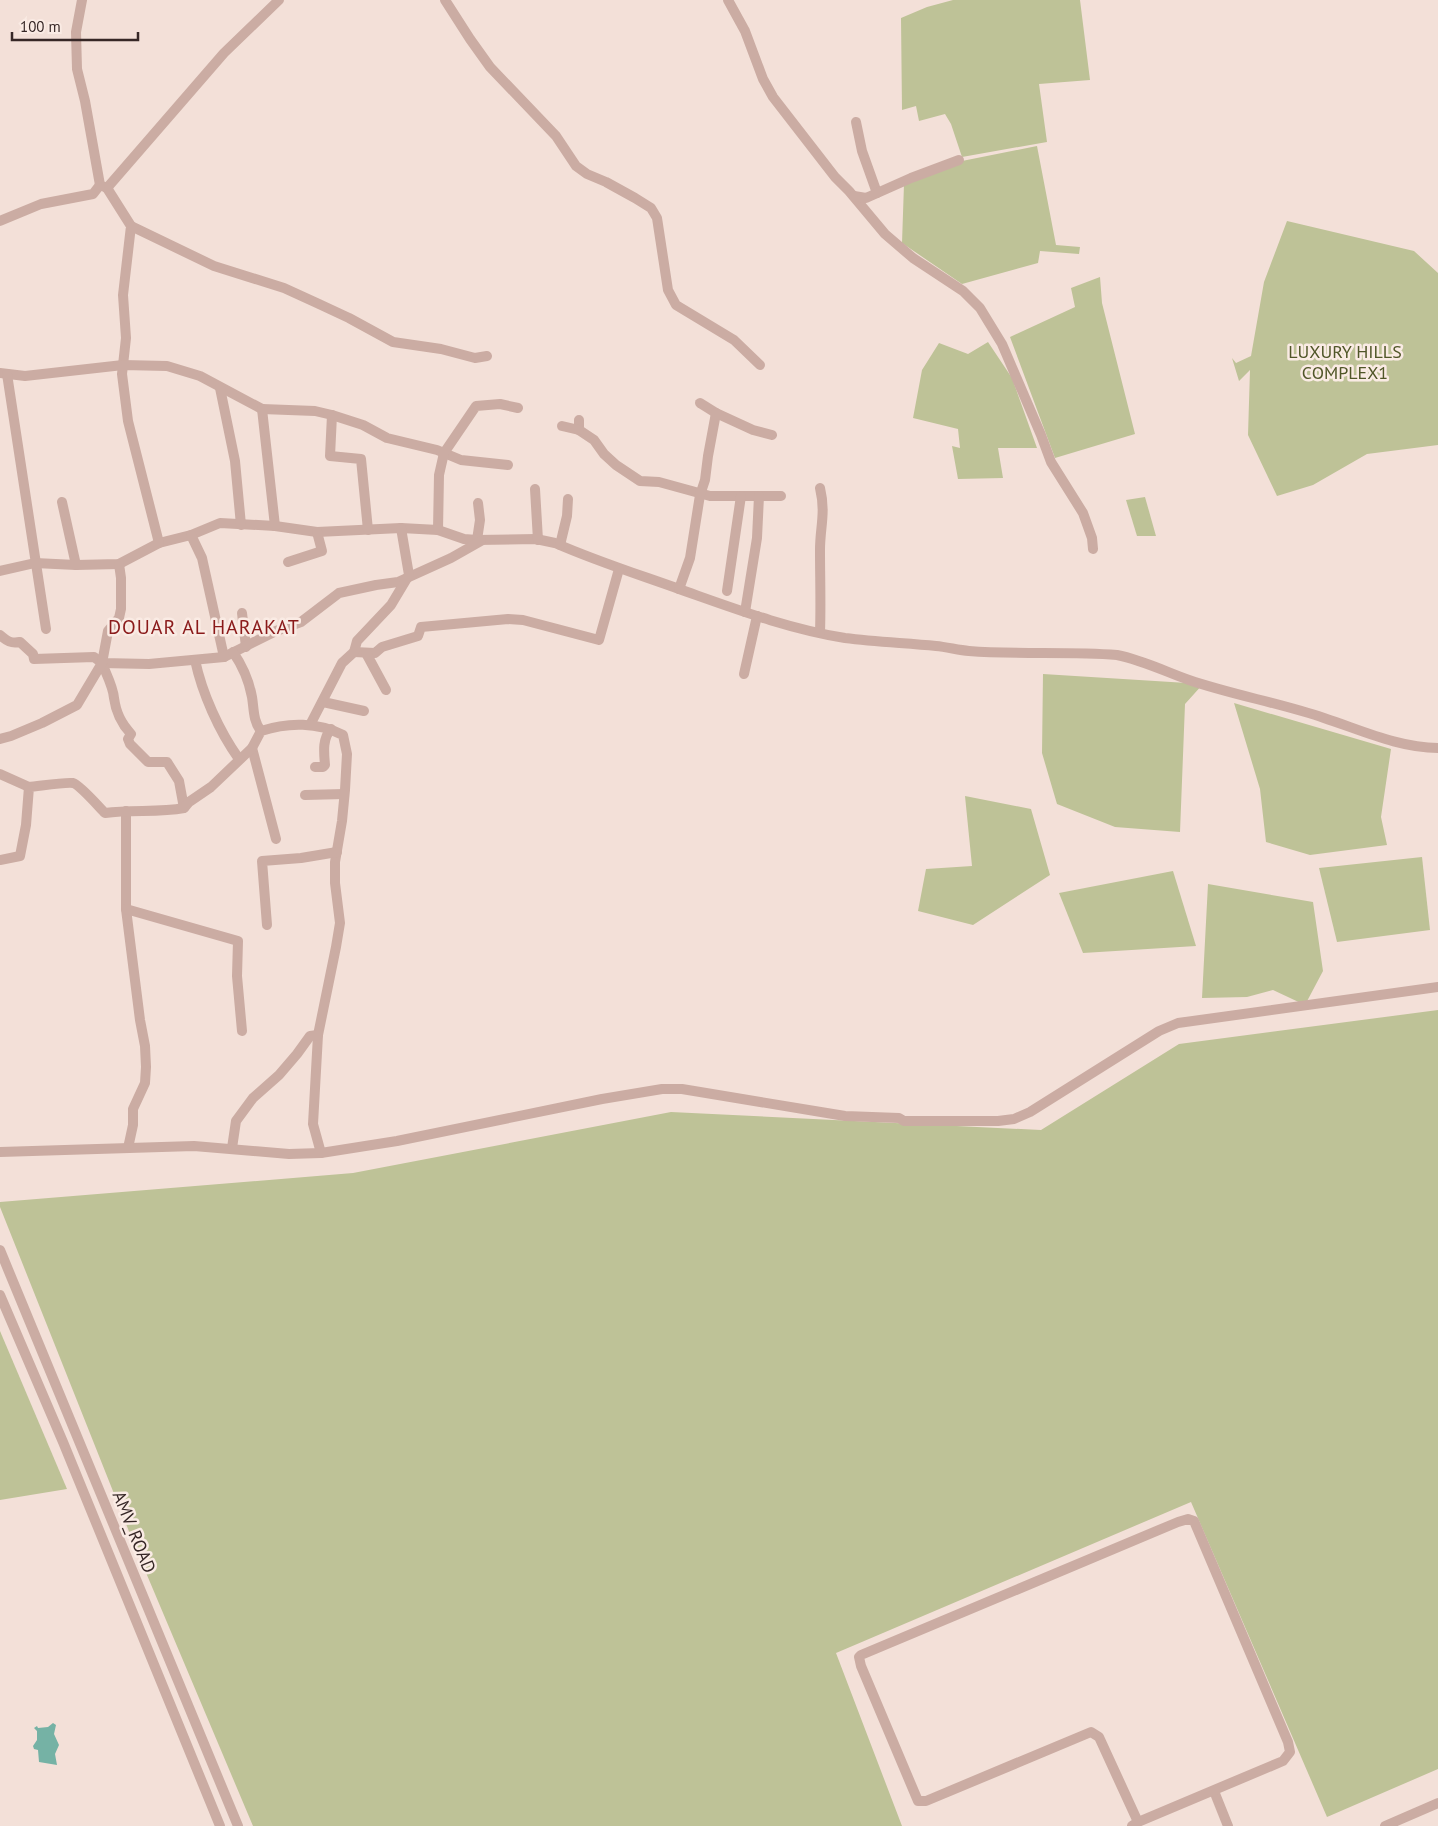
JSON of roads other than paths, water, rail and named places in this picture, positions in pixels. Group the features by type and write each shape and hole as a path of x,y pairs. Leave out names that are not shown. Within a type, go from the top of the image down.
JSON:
{"street":[{"path":"82,0 76,32 77,68 103,186 131,226 207,263 237,275 284,288 357,322 393,342 441,349 475,358 487,356"},
{"path":"0,221 40,204 93,194 103,186 224,53 279,0"},
{"path":"445,0 490,67 556,136 576,166 587,174 606,182 651,208 657,218 668,290 676,305 734,340 760,365"},
{"path":"728,0 745,31 763,78 773,97 835,177 854,196 885,234 912,258 963,291 980,308 1002,344 1051,462 1084,513 1092,538 1093,549"},
{"path":"856,122 862,151 877,193"},
{"path":"854,196 866,198 959,160"},
{"path":"131,226 123,295 126,338 122,374 128,421 159,543"},
{"path":"46,629 3,373 25,376 123,365 167,366 200,376 262,409 315,411 363,425 387,438 437,450 461,460 508,465"},
{"path":"220,388 235,461 241,525"},
{"path":"700,403 702,406 754,430 772,435"},
{"path":"438,530 439,475 444,453 476,406 500,404 518,408"},
{"path":"262,409 275,526"},
{"path":"679,589 690,558 716,413"},
{"path":"332,415 330,456 361,459 368,530"},
{"path":"562,426 579,425 594,440 604,454 616,465 640,481 659,482 700,494 720,497 781,496"},
{"path":"820,488 824,503 820,548 820,632"},
{"path":"535,489 538,540"},
{"path":"727,591 741,496"},
{"path":"745,612 757,538 759,496"},
{"path":"560,545 567,516 568,499"},
{"path":"62,502 76,565"},
{"path":"478,503 480,520 479,540"},
{"path":"0,571 35,563 76,565 118,564 159,543 192,535 220,523 275,526 317,532 401,528 438,530 464,539 538,540 560,545 619,569 757,616 820,632 861,640 937,646 969,651 1117,655 1133,658 1188,680 1306,712 1403,744 1424,748 1438,748"},
{"path":"310,725 342,663 354,652 356,640 391,605 409,575 401,528"},
{"path":"288,562 322,551 317,532"},
{"path":"192,535 202,558 224,657"},
{"path":"102,663 149,664 224,657 276,631 301,622 339,593 398,582 409,575 451,558 479,540"},
{"path":"0,739 42,724 77,705 102,663 108,631 119,618 121,610 121,578 118,564"},
{"path":"354,652 374,653 382,647 418,636 421,627 508,619 522,620 599,640 619,569"},
{"path":"242,613 246,647"},
{"path":"744,674 757,616"},
{"path":"0,635 14,644 20,642 32,654 34,659 94,657 102,663 114,698 116,713 131,734 128,739 130,744 148,762 167,762 179,781 184,808"},
{"path":"233,652 244,672 251,694 256,725 260,731"},
{"path":"366,653 386,690"},
{"path":"195,660 218,724 227,742 239,759"},
{"path":"323,702 364,711"},
{"path":"0,774 29,787 74,784 83,789 89,798 106,813 126,810 168,811 184,808 189,802 211,787 252,748 260,731 290,725 310,725 331,729 343,735 346,754 344,794 335,882 340,923 318,1035 312,1124 321,1153"},
{"path":"315,767 324,767 326,765 324,748 327,734 331,729"},
{"path":"252,748 276,839"},
{"path":"0,860 20,856 26,825 29,787"},
{"path":"306,795 344,794"},
{"path":"126,810 126,909 145,1046 146,1067 145,1083 133,1110 134,1125 128,1148"},
{"path":"267,925 262,861 301,858 337,852"},
{"path":"126,909 238,941 237,976 242,1031"},
{"path":"0,1152 194,1146 289,1154 321,1153 397,1141 551,1108 662,1089 682,1089 844,1116 899,1118 904,1121 1006,1120 1030,1112 1159,1031 1178,1024 1438,987"},
{"path":"232,1148 236,1121 253,1098 279,1075 310,1036 318,1035"},
{"name":"AMV_ROAD","path":"0,1250 238,1826"},
{"path":"0,1295 33,1369 220,1826"},
{"path":"23,1347 38,1341"},
{"path":"33,1369 39,1364 46,1363"},
{"path":"1188,1519 1194,1521 1288,1742 1290,1752 1283,1761 1135,1824 1099,1737 1091,1732 926,1801 918,1801 860,1666 859,1657 864,1653 1178,1522 1188,1519"},
{"path":"1214,1791 1228,1826"},
{"path":"1385,1826 1438,1803"}],"water":[{"path":"53,1723 56,1725 54,1734 59,1745 55,1754 57,1765 39,1762 38,1750 34,1749 33,1746 37,1740 37,1731 34,1728 37,1726 38,1728 48,1727"}],"district":[{"name":"DOUAR AL HARAKAT","path":"204,627"}],"park label":[{"name":"LUXURY HILLS COMPLEX1","path":"1345,362"}]}
